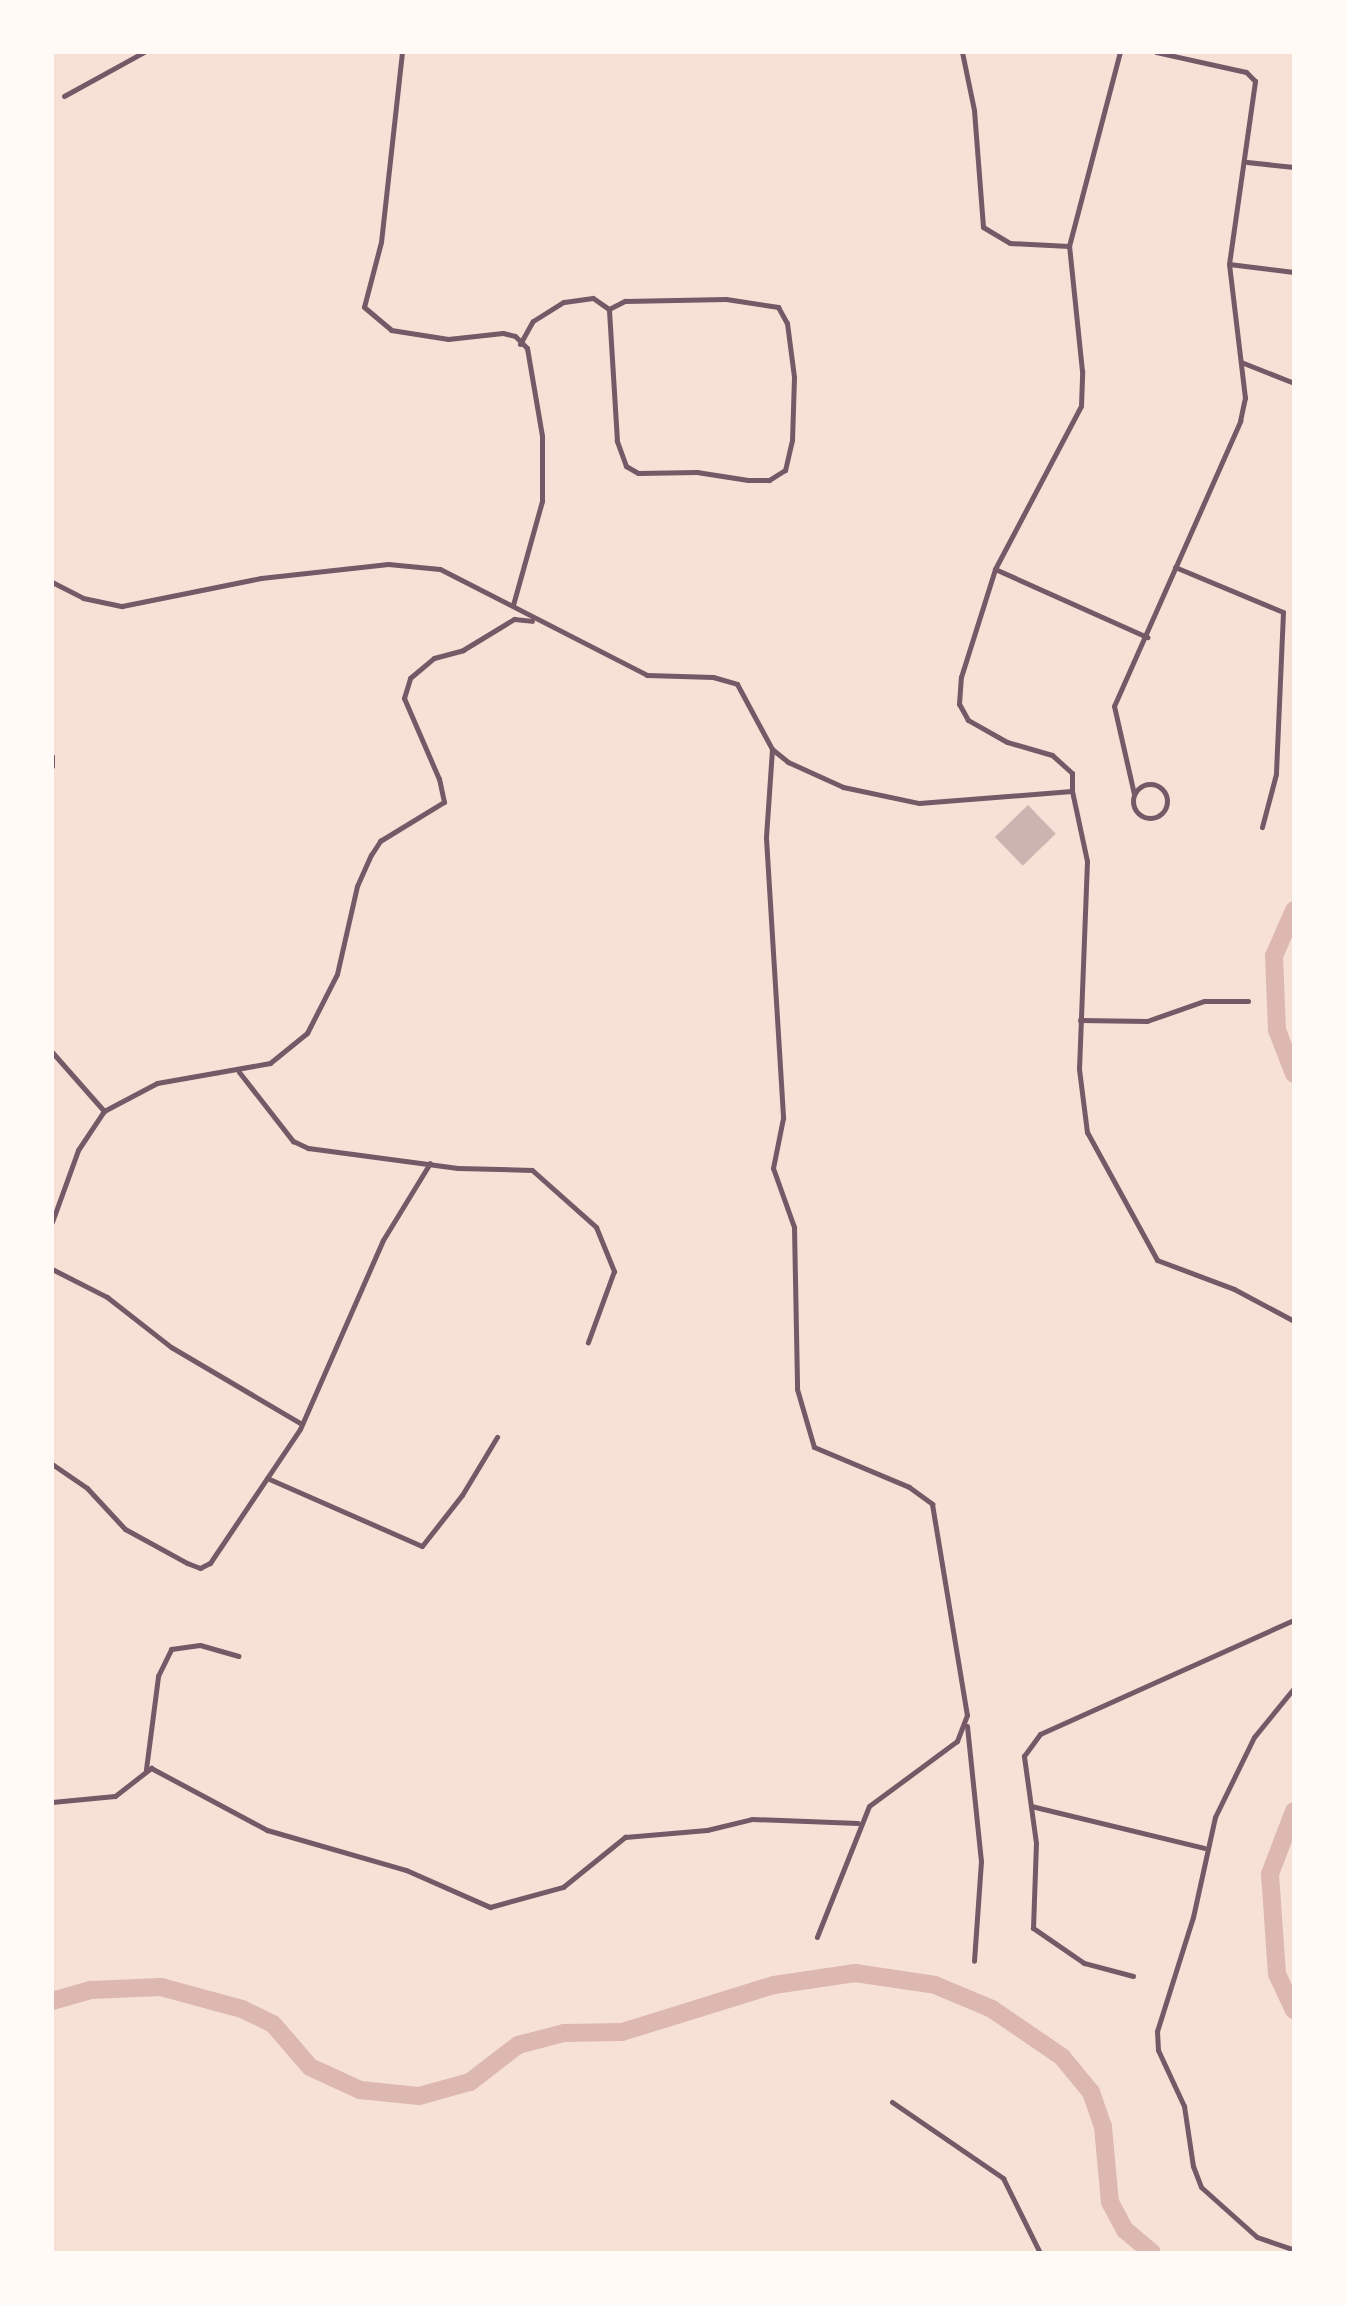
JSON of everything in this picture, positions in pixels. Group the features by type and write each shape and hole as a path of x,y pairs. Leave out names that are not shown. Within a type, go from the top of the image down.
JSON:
{"street":[{"path":"64,96 144,52"},
{"path":"402,52 381,242 364,307 391,330 448,339 503,333 515,336 529,355 542,436 542,501 513,605"},
{"path":"962,52 974,110 983,227 1010,243 1069,246"},
{"path":"1120,52 1069,246 1081,406 995,569 968,649 959,704 968,720 982,730 1052,755 1072,773 1072,791 1087,861 1080,1020 1085,1125 1148,1251 1166,1266 1234,1289 1294,1321"},
{"path":"1130,776 1145,784 1154,784 1166,793 1163,812 1155,818 1141,815 1134,794 1114,706 1147,637 1244,410 1229,264 1247,162 1255,81 1246,72 1156,52"},
{"path":"1247,162 1294,167"},
{"path":"1229,264 1294,272"},
{"path":"520,344 533,321 564,302 593,298 609,309"},
{"path":"726,299 778,307 787,323 794,377 792,440 785,470 769,480 748,480 697,472 638,473 626,466 617,441 609,309 625,301 726,299"},
{"path":"1240,362 1294,383"},
{"path":"52,582 83,598 122,606 193,588 388,564 440,569 513,605 533,621 647,675 713,677 737,684 772,749 788,762 843,787 899,802 1072,791"},
{"path":"1175,567 1283,612 1276,774 1262,827"},
{"path":"995,569 1147,637"},
{"path":"52,1222 78,1150 104,1111 166,1080 239,1072 279,1058 311,1027 337,974 357,886 371,855 380,841 444,802 439,779 404,698 410,678 434,658 463,650 514,619 533,621"},
{"path":"772,749 766,838 783,1118 773,1168 794,1227 797,1389 814,1447 909,1487 932,1504 967,1721 981,1861 974,1961"},
{"path":"52,756 52,766"},
{"path":"1134,794 1145,784"},
{"path":"1080,1020 1147,1021 1204,1001 1248,1001"},
{"path":"52,1052 104,1111"},
{"path":"239,1072 293,1141 334,1153 532,1170 556,1195 585,1215 614,1271 588,1342"},
{"path":"52,1464 87,1488 125,1529 200,1568 210,1563 300,1423 339,1349 383,1240 430,1163"},
{"path":"52,1269 107,1297 171,1347 300,1423"},
{"path":"267,1478 422,1546 455,1505 497,1437"},
{"path":"1133,1976 1084,1963 1033,1928 1036,1843 1024,1756 1040,1734 1294,1620"},
{"path":"52,1802 115,1796 146,1769 158,1676 171,1649 200,1645 238,1656"},
{"path":"1294,1688 1240,1762 1204,1848 1193,1917 1164,2002 1158,2050 1184,2106 1193,2166 1201,2187 1257,2237 1294,2250"},
{"path":"817,1937 858,1823 891,1785 957,1741 967,1721"},
{"path":"146,1769 244,1813 267,1830 406,1870 490,1907 563,1887 625,1837 763,1818 858,1823"},
{"path":"1031,1806 1204,1848"},
{"path":"892,2102 1003,2178 1040,2253"}],"building":[{"path":"1028,805 1056,834 1023,866 995,837"}],"waterway":[{"path":"1294,910 1274,956 1277,1030 1294,1074"},
{"path":"1294,1811 1270,1874 1277,1974 1294,2010"},
{"path":"52,2001 90,1990 161,1987 242,2009 273,2024 310,2067 360,2090 419,2096 470,2082 518,2045 564,2033 622,2032 774,1985 855,1973 935,1985 992,2009 1062,2057 1091,2092 1103,2127 1110,2202 1125,2230 1152,2253"}]}
